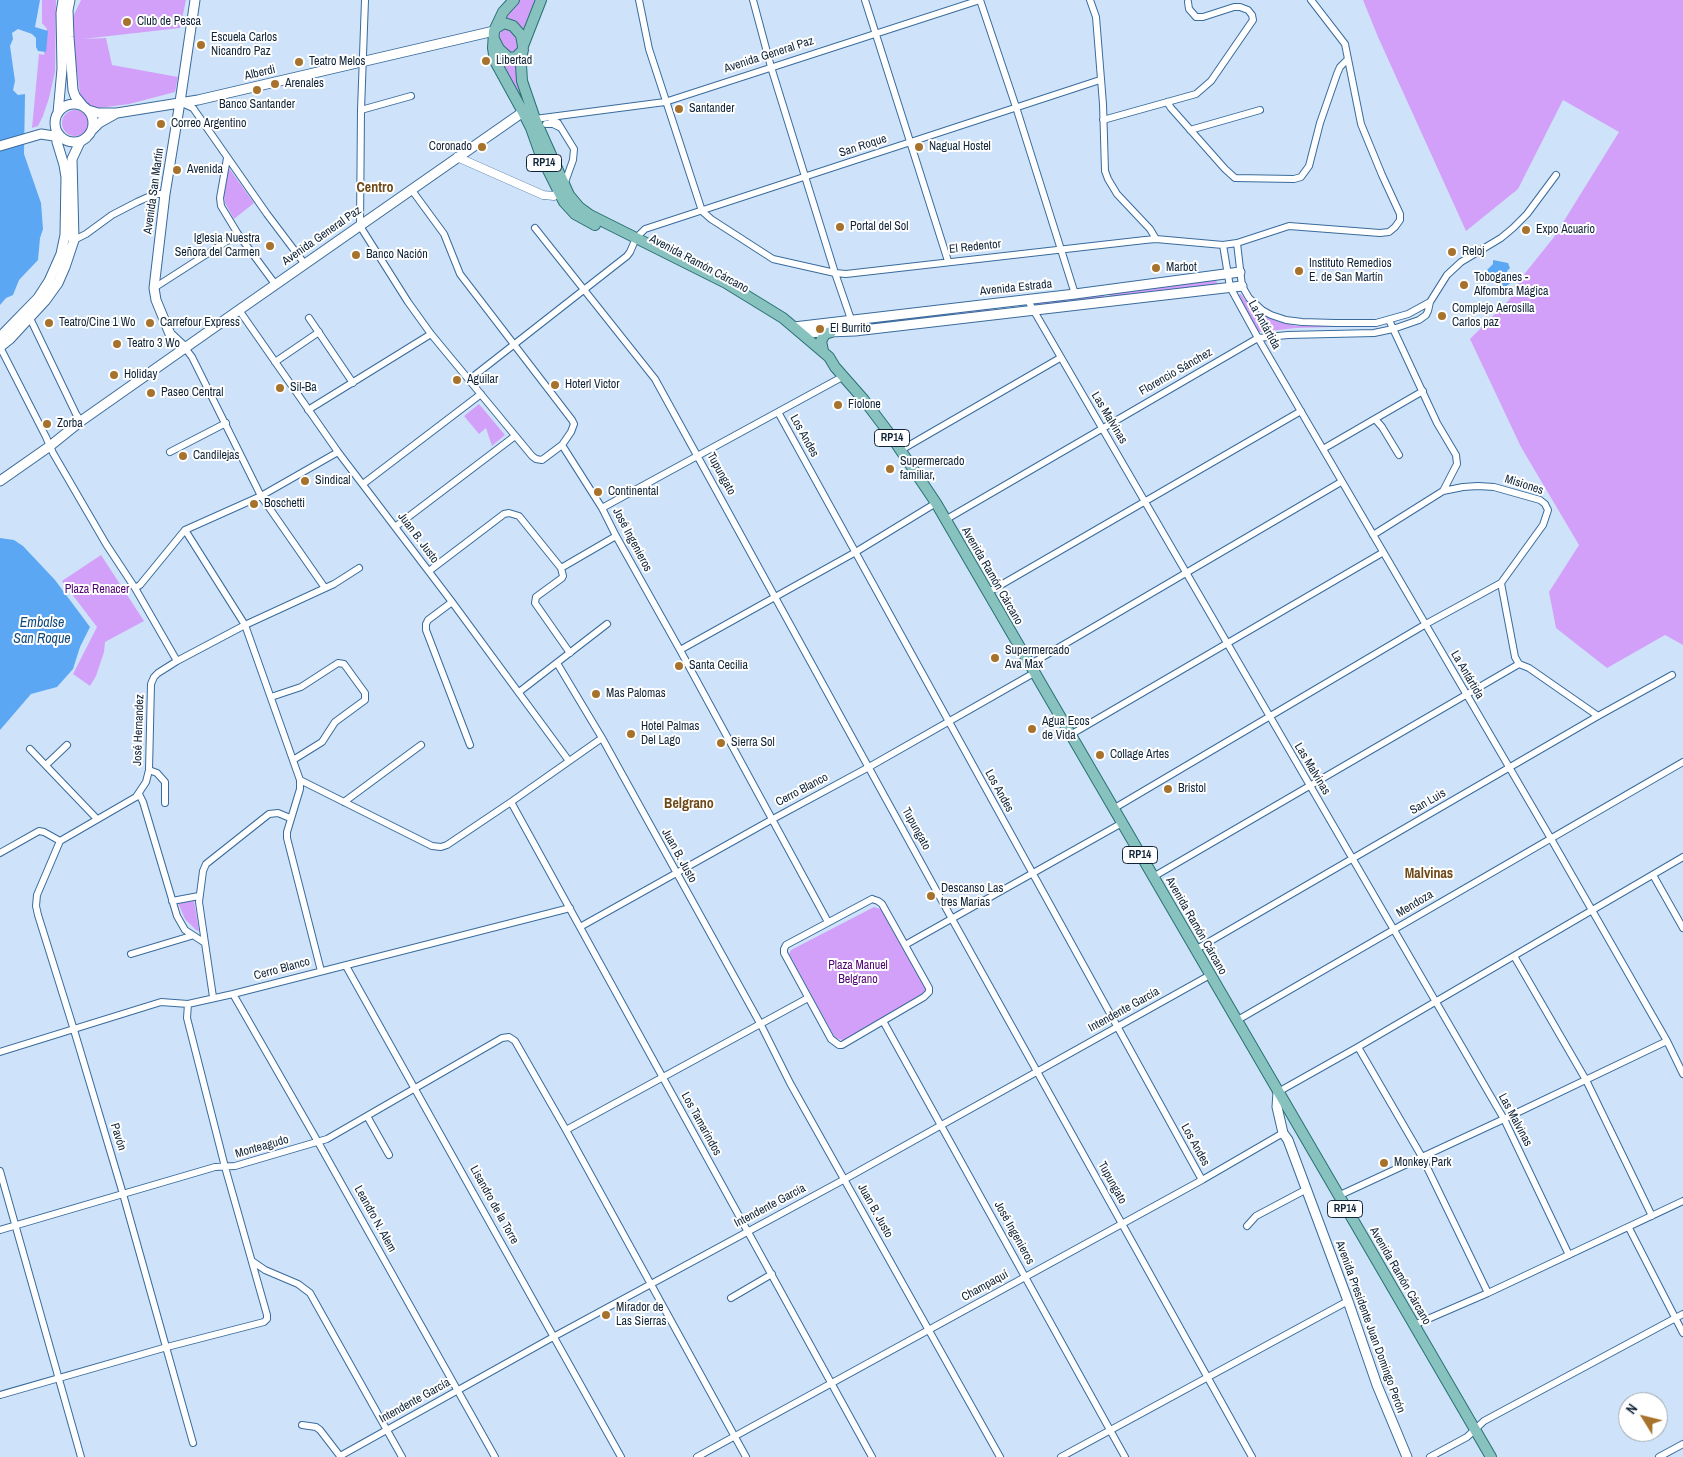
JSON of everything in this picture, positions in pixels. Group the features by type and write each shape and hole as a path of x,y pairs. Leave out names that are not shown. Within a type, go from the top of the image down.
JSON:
{"main road":[{"path":"0,337 28,315 57,266 65,235 66,177 58,134 57,115 62,70 61,13 63,0"},
{"path":"0,347 58,283 74,240 72,159 80,142 89,134 93,120 87,109 74,96 69,37 68,10 70,0"},
{"name":"Avenida San Martín","path":"185,348 170,334 156,300 154,288 165,194 195,0"},
{"path":"495,32 504,23 513,26 521,35 523,48 516,57 506,56 497,46 495,32 504,12 514,0"},
{"name":"RP14","path":"541,0 523,48 521,72 525,94 542,136 564,202 571,210"},
{"name":"Alberdi","path":"87,109 93,112 117,113 198,100 495,32"},
{"name":"RP14","path":"495,32 493,48 495,61 524,112 541,156 560,186"},
{"path":"525,94 527,108 524,112 535,119"},
{"path":"40,134 68,105 77,104 87,109"},
{"name":"Avenida General Paz","path":"0,481 50,446 81,421 304,263 524,112"},
{"name":"Alberdi","path":"89,134 100,123 117,113"},
{"path":"0,146 40,134 58,134 71,142 76,142 89,134"},
{"name":"Avenida Ramón Cárcano","path":"560,186 584,210 768,316 835,367"},
{"name":"Avenida Ramón Cárcano","path":"571,210 579,217 730,286 771,310 823,352 874,412 936,504 1491,1457"},
{"name":"Avenida Estrada","path":"798,330 851,319 1075,294 1240,272"},
{"name":"Avenida Estrada","path":"798,330 855,331 1242,286"},
{"path":"1107,290 1109,301"},
{"path":"768,316 778,319 796,332 798,330"},
{"path":"823,352 822,338 825,334 831,332"},
{"name":"Avenida Presidente Juan Domingo Perón","path":"1278,1092 1277,1107 1283,1133 1288,1140 1307,1189 1377,1385 1407,1457"}],"street":[{"path":"365,0 361,110 360,226 408,302 431,334 515,436 536,459 542,460 562,445 574,424 460,274 444,234 411,189"},
{"path":"639,0 649,49 702,211"},
{"path":"753,0 771,67 855,331"},
{"path":"865,0 948,261"},
{"path":"980,0 1075,294"},
{"name":"Avenida General Paz","path":"535,119 550,121 562,117 665,102 876,32 980,0"},
{"path":"1090,0 1096,17 1104,120 1105,171 1108,180 1117,194 1150,229 1156,239"},
{"path":"1167,102 1225,170 1235,178 1294,179 1301,177 1309,166 1316,136 1340,67 1347,60 1345,44 1341,37 1312,0"},
{"path":"1104,120 1190,97 1203,89 1211,81 1253,20 1248,10 1240,7 1234,7 1203,17 1196,17 1189,9 1188,2"},
{"name":"El Redentor","path":"702,211 711,219 773,259 846,274 1156,239 1223,246 1236,244 1289,226 1380,233 1389,232 1400,220 1398,207 1382,175 1361,124 1347,60"},
{"name":"San Roque","path":"470,379 627,256 640,232 652,226 1100,80"},
{"path":"361,110 411,96"},
{"path":"180,102 193,108 304,263"},
{"path":"1190,130 1260,110"},
{"path":"542,136 542,128 550,121 561,129 574,149 575,154 554,196 543,195"},
{"name":"Avenida Ramón Cárcano","path":"457,157 543,195 571,210"},
{"path":"227,158 220,198 221,206 238,234 275,284"},
{"name":"Florencio Sánchez","path":"945,520 1258,338 1288,335 1365,334 1419,320 1426,315 1430,302 1447,275 1461,262 1501,238 1513,228 1527,214 1556,175"},
{"path":"65,235 74,240 86,234 112,215 137,202 155,194 165,194"},
{"name":"Tupungato","path":"535,228 655,379 952,919 1252,1457"},
{"path":"154,288 238,234"},
{"name":"Florencio Sánchez","path":"1236,244 1242,286 1249,298 1255,305 1272,315 1286,320 1335,324 1369,323 1390,320 1414,312 1430,302"},
{"path":"1223,246 1230,287"},
{"name":"La Antártida","path":"1230,287 1382,553 1426,624 1550,837 1667,1041 1683,1074"},
{"name":"Las Malvinas","path":"1027,299 1145,500 1268,717 1504,1120 1569,1255"},
{"path":"996,302 998,314"},
{"name":"Juan B. Justo","path":"239,310 338,452 429,571 569,761"},
{"path":"28,315 81,421"},
{"path":"309,318 353,382"},
{"path":"1373,535 1443,491 1457,464 1457,459 1390,320"},
{"path":"275,362 319,332"},
{"path":"308,410 431,334"},
{"path":"0,347 50,446 106,544 135,588 177,661"},
{"path":"185,348 192,357 226,423 261,496 326,588"},
{"path":"901,450 1060,358"},
{"path":"602,508 844,376"},
{"path":"1323,449 1423,391"},
{"path":"363,484 481,394"},
{"path":"987,593 1301,411"},
{"name":"Los Andes","path":"778,412 854,553 1202,1180"},
{"path":"1375,419 1399,455"},
{"path":"170,452 226,423"},
{"path":"395,526 515,436"},
{"name":"José Ingenieros","path":"562,445 602,508 828,922"},
{"path":"135,588 140,585 185,530 261,496 338,452"},
{"name":"Cerro Blanco","path":"580,927 949,722 1187,573 1342,482"},
{"name":"Misiones","path":"1443,491 1463,487 1494,487 1540,500 1545,504 1548,510 1543,524 1500,582"},
{"path":"680,650 854,553 936,504"},
{"path":"429,571 504,514 508,513 519,516 561,568 562,578 536,597 535,603 570,653"},
{"path":"185,530 245,625 300,780 300,789 290,818 287,838 321,971"},
{"path":"561,568 616,536"},
{"path":"1070,735 1382,553"},
{"name":"José Hernandez","path":"139,794 146,782 149,770 151,684 154,677 177,661 245,625 326,588 359,568"},
{"path":"1113,808 1500,582 1515,657 1519,664 1529,668 1598,716"},
{"path":"452,602 428,620 426,630 470,745"},
{"path":"519,692 607,624"},
{"path":"271,698 301,687 340,663 344,664 365,693 365,700 335,722 322,742 293,760"},
{"name":"Juan B. Justo","path":"557,663 602,738 761,1025 790,1083 1000,1457"},
{"path":"1153,877 1519,664"},
{"name":"San Luis","path":"1195,950 1598,716 1672,676"},
{"path":"300,780 437,848 447,845 602,738"},
{"path":"46,765 68,745"},
{"path":"344,802 421,745"},
{"path":"30,749 97,819"},
{"name":"Mendoza","path":"1236,1021 1550,837 1683,762"},
{"path":"149,770 157,773 165,782 165,803"},
{"path":"0,853 39,831 60,841 130,802 139,794 144,802 172,901 180,922 191,936 205,943"},
{"name":"Los Tamarindos","path":"511,802 872,1457"},
{"path":"213,997 199,896 202,871 206,864 268,814 274,812 290,818"},
{"path":"905,945 1122,823"},
{"name":"Pavón","path":"60,841 37,895 36,906 123,1194 193,1442"},
{"path":"1278,1092 1358,1048 1435,1001 1683,857"},
{"path":"1653,874 1683,928"},
{"path":"172,901 199,896"},
{"path":"872,899 878,900 929,988 929,992 924,997 842,1045 836,1044 831,1039 784,953 786,945 828,922 872,899"},
{"name":"Cerro Blanco","path":"0,1052 161,1002 188,1004 233,994 570,908"},
{"path":"130,954 191,936"},
{"path":"1514,956 1586,1080 1652,1216"},
{"name":"Lisandro de la Torre","path":"346,966 555,1336 621,1457"},
{"name":"Intendente García","path":"302,1425 316,1427 320,1430 340,1456 555,1336 845,1179 1210,975"},
{"name":"Leandro N. Alem","path":"233,994 495,1457"},
{"path":"746,1457 566,1130 808,998"},
{"path":"0,1396 267,1320 268,1315 225,1167 187,1018 188,1004"},
{"name":"José Ingenieros","path":"883,1021 1126,1457"},
{"name":"Monteagudo","path":"0,1230 215,1167 235,1166 327,1139 502,1038 510,1037 515,1041 566,1130"},
{"path":"1338,1196 1504,1120 1667,1041"},
{"path":"1358,1048 1422,1157 1488,1293"},
{"path":"366,1116 389,1155"},
{"name":"Champaquí","path":"697,1457 1202,1180 1283,1133"},
{"path":"0,1171 81,1457"},
{"path":"1247,1226 1256,1216 1307,1189"},
{"path":"1414,1325 1488,1293 1683,1201"},
{"path":"1629,1228 1683,1333"},
{"path":"252,1261 265,1270 298,1284 310,1293 402,1457"},
{"path":"256,1276 265,1270"},
{"path":"731,1298 772,1274"},
{"path":"1061,1457 1348,1301"},
{"path":"1430,1457 1467,1437 1484,1421 1683,1314"},
{"path":"1659,1457 1683,1444"}],"green space":[{"path":"42,0 56,0 55,72 43,116 38,126 32,128 39,54 44,55 47,29 42,23"},
{"path":"81,0 186,0 180,28 83,39 106,38 112,65 178,77 175,92 129,104 99,108 87,105 80,94 73,40 73,17"},
{"path":"519,0 538,0 525,30 516,22 506,17"},
{"path":"1363,0 1683,0 1683,645 1665,635 1607,668 1556,628 1549,592 1579,545 1521,447 1470,339 1509,300 1522,277 1554,237 1619,132 1563,100 1518,189 1466,231"},
{"path":"508,28 516,35 519,43 518,51 513,54 507,52 499,40 501,30"},
{"path":"498,56 517,62 523,97 522,101"},
{"path":"75,110 84,114 88,123 84,132 75,136 66,132 62,123 66,114"},
{"path":"229,168 254,203 234,219 225,203 224,195"},
{"path":"1216,280 1218,285 1110,297 1109,295 1111,292"},
{"path":"1104,294 1104,298 1036,307 1035,305 1037,302"},
{"path":"1241,294 1257,310 1276,321 1296,326 1367,326 1296,328 1260,332 1254,327 1238,295"},
{"path":"993,307 991,311 863,328 861,326 861,323"},
{"path":"479,404 505,435 492,446 486,428 479,434 464,416"},
{"name":"Plaza Renacer","path":"101,555 144,621 105,642 104,652 96,676 90,686 73,674 97,627 62,581"},
{"path":"194,901 199,931 185,919 178,903"},
{"name":"Plaza Manuel Belgrano","path":"874,907 881,909 926,989 924,995 843,1040 835,1038 789,954 791,950"}],"water":[{"path":"0,0 40,0 35,27 48,31 46,52 38,51 36,38 32,34 18,29 12,33 13,39 10,46 15,81 13,90 18,95 25,94 24,154 41,203 43,229 40,238 38,260 19,280 13,295 6,298 0,305"},
{"path":"1493,260 1508,263 1510,268 1507,271 1513,281 1504,288 1496,279 1490,280 1485,272 1493,264"},
{"name":"Embalse San Roque","path":"0,538 14,540 23,546 55,580 90,627 80,647 73,669 57,687 31,694 0,730"}],"place":[{"name":"Club de Pesca","path":"127,22"},
{"name":"Escuela Carlos Nicandro Paz","path":"201,45"},
{"name":"Libertad","path":"486,61"},
{"name":"Teatro Melos","path":"299,62"},
{"name":"Arenales","path":"275,84"},
{"name":"Banco Santander","path":"257,90"},
{"name":"Santander","path":"679,109"},
{"name":"Correo Argentino","path":"161,124"},
{"name":"Coronado","path":"482,147"},
{"name":"Nagual Hostel","path":"919,147"},
{"name":"Avenida","path":"177,170"},
{"name":"Portal del Sol","path":"840,227"},
{"name":"Expo Acuario","path":"1526,230"},
{"name":"Iglesia Nuestra Señora del Carmen","path":"270,246"},
{"name":"Reloj","path":"1452,252"},
{"name":"Banco Nación","path":"356,255"},
{"name":"Marbot","path":"1156,268"},
{"name":"Instituto Remedios E. de San Martín","path":"1299,271"},
{"name":"Toboganes - Alfombra Mágica","path":"1464,285"},
{"name":"Complejo Aerosilla Carlos paz","path":"1442,316"},
{"name":"Teatro/Cine 1 Wo","path":"49,323"},
{"name":"Carrefour Express","path":"150,323"},
{"name":"El Burrito","path":"820,329"},
{"name":"Teatro 3 Wo","path":"117,344"},
{"name":"Holiday","path":"114,375"},
{"name":"Aguilar","path":"457,380"},
{"name":"Hoterl Victor","path":"555,385"},
{"name":"Sil-Ba","path":"280,388"},
{"name":"Paseo Central","path":"151,393"},
{"name":"Fiolone","path":"838,405"},
{"name":"Zorba","path":"47,424"},
{"name":"Candilejas","path":"183,456"},
{"name":"Supermercado familiar,","path":"890,469"},
{"name":"Sindical","path":"305,481"},
{"name":"Continental","path":"598,492"},
{"name":"Boschetti","path":"254,504"},
{"name":"Supermercado Ava Max","path":"995,658"},
{"name":"Santa Cecilia","path":"679,666"},
{"name":"Mas Palomas","path":"596,694"},
{"name":"Agua Ecos de Vida","path":"1032,729"},
{"name":"Hotel Palmas Del Lago","path":"631,734"},
{"name":"Sierra Sol","path":"721,743"},
{"name":"Collage Artes","path":"1100,755"},
{"name":"Bristol","path":"1168,789"},
{"name":"Descanso Las tres Marías","path":"931,896"},
{"name":"Monkey Park","path":"1384,1163"},
{"name":"Mirador de Las Sierras","path":"606,1315"}],"district":[{"name":"Centro","path":"375,188"},
{"name":"Belgrano","path":"689,804"},
{"name":"Malvinas","path":"1429,874"}]}
